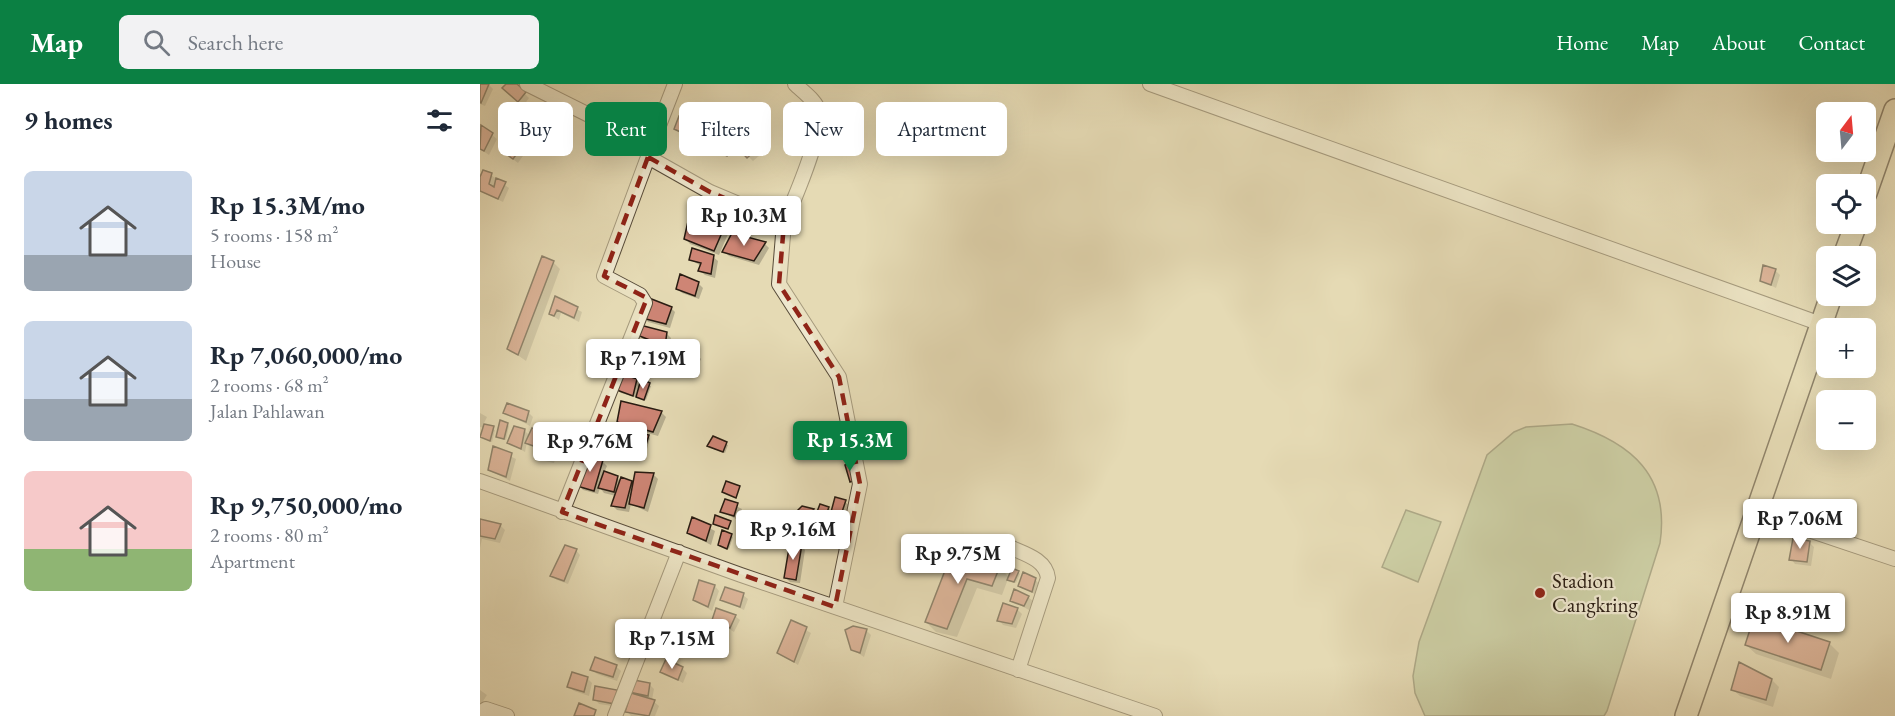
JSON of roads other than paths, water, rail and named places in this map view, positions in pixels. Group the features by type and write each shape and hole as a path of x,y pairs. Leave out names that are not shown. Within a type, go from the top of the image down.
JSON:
{"main road":[{"path":"1873,174 1895,110"},
{"path":"1686,716 1816,338"}],"street":[{"path":"527,84 585,116"},
{"path":"667,105 675,84"},
{"path":"795,84 815,104 819,114 810,154 784,223 779,284 839,377 861,484 835,607"},
{"path":"1150,84 1816,322"},
{"path":"562,512 645,303 640,295 604,276 647,156"},
{"path":"656,156 710,192 784,223"},
{"path":"480,482 835,607 1155,716"},
{"path":"1755,512 1895,559"},
{"path":"1005,545 1040,561 1047,570 1047,578 1018,670"},
{"path":"615,716 679,552"},
{"path":"480,712 486,708 507,716"}],"place":[{"name":"Stadion Cangkring","path":"1540,593"}]}
